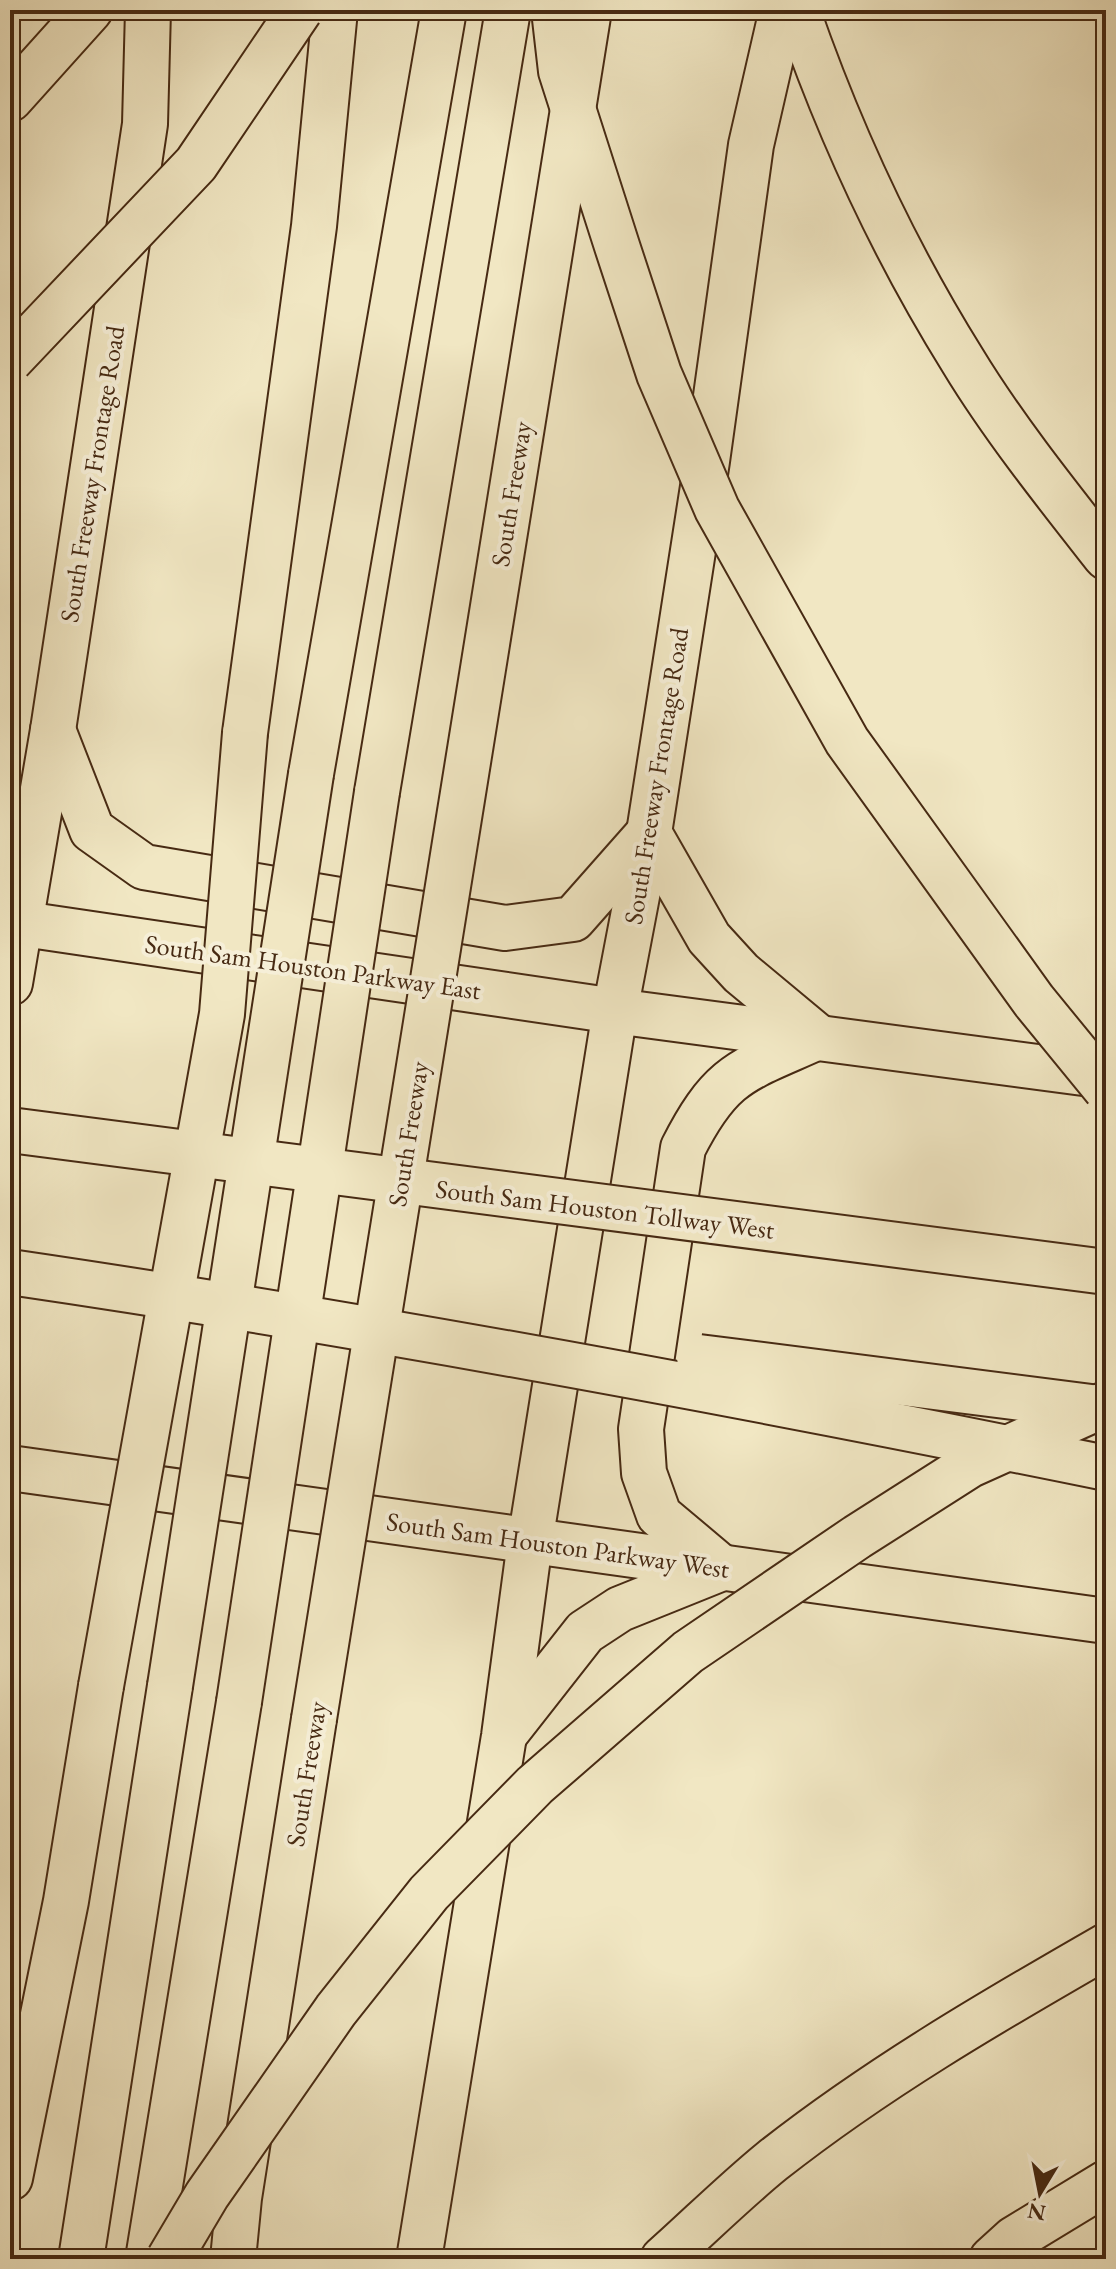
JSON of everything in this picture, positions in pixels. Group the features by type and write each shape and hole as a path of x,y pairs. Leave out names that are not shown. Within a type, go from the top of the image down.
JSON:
{"main road":[{"path":"10,99 90,10"},
{"name":"South Freeway Frontage Road","path":"10,983 15,922 53,730 145,124 148,10"},
{"path":"10,360 196,164 300,10"},
{"path":"10,2178 66,1901 101,1686 222,1014 245,733 314,226 335,10"},
{"path":"81,2259 311,774 444,10"},
{"path":"148,2259 239,1702 377,792 508,10"},
{"path":"554,10 561,71 621,260 659,374 717,509 847,741 1034,1001 1106,1089"},
{"name":"South Freeway","path":"233,2259 239,2198 314,1719 589,10"},
{"name":"South Freeway Frontage Road","path":"419,2259 504,1736 530,1542 615,1011 649,833 707,461 751,145 782,10"},
{"path":"797,10 821,80 887,224 963,362 1106,557"},
{"path":"10,782 53,730 92,830 144,867 505,928 573,919 649,833 709,938 741,973 818,1037"},
{"name":"South Sam Houston Parkway East","path":"15,922 615,1011"},
{"path":"615,1011 1106,1076"},
{"path":"504,1736 585,1632 620,1609 722,1568 659,1515 644,1473 641,1429 683,1148 704,1107 735,1074 818,1037"},
{"name":"South Sam Houston Tollway West","path":"10,1130 1106,1272"},
{"path":"10,1270 1106,1406"},
{"path":"10,1270 307,1316 701,1386 1106,1468"},
{"path":"169,2259 207,2195 336,2010 429,1893 535,1785 688,1652 844,1546 970,1465 1106,1406"},
{"name":"South Sam Houston Parkway West","path":"10,1468 1106,1621"},
{"path":"663,2259 772,2162 883,2081 1106,1946"},
{"path":"992,2259 1014,2239 1106,2183"}]}
